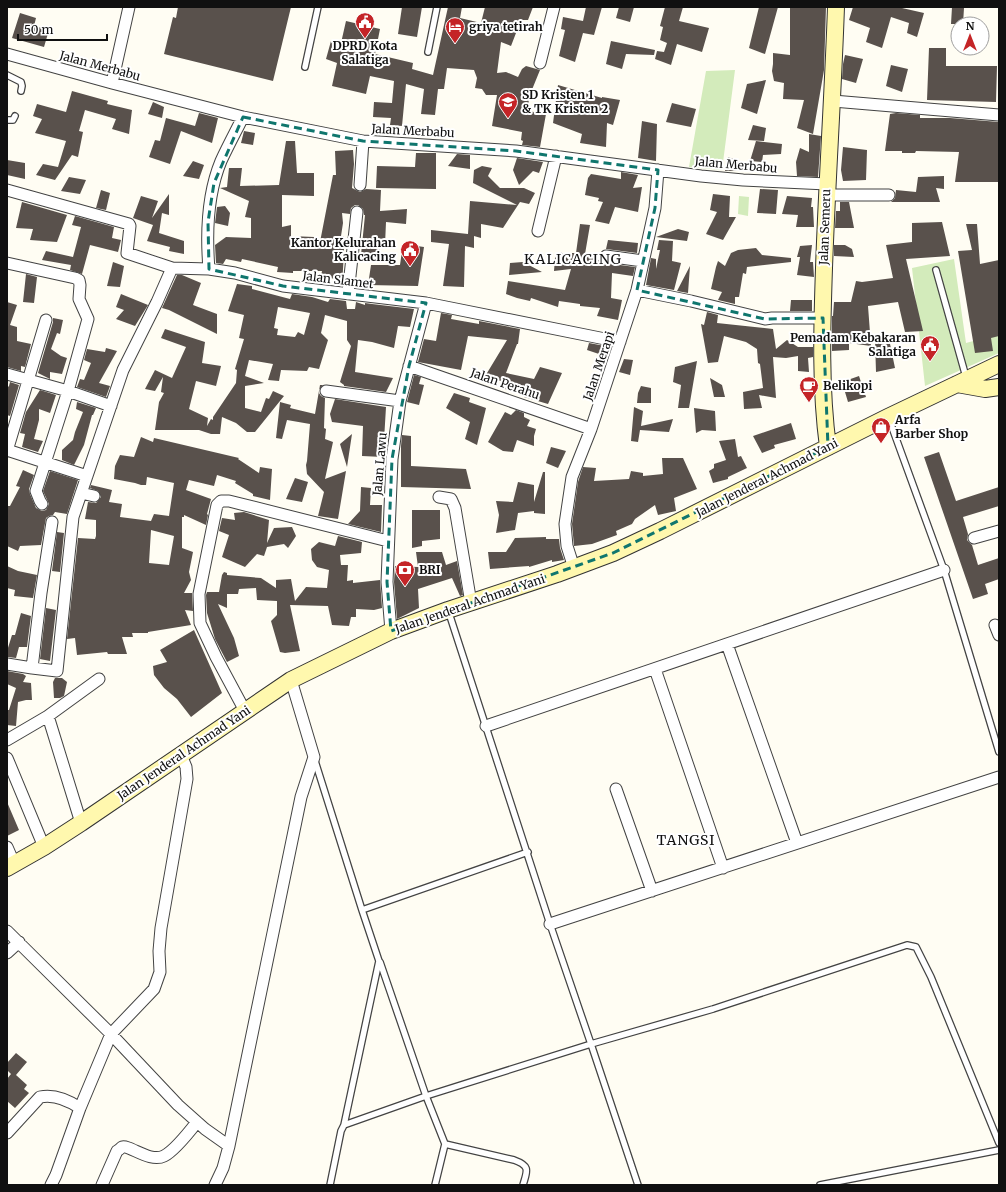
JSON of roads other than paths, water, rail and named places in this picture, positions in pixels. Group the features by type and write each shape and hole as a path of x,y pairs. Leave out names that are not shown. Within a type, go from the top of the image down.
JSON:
{"main road":[{"name":"Jalan Semeru","path":"828,447 825,426 822,318 827,189 833,101 836,7"},
{"name":"Jalan Jenderal Achmad Yani","path":"11,866 81,823 291,680 391,631 448,610 574,568 613,553 888,417 999,364"},
{"path":"961,382 985,389 999,387"}],"street":[{"path":"112,83 129,7"},
{"path":"540,63 554,7"},
{"name":"Jalan Merbabu","path":"7,54 243,117 363,141 516,151 658,170 889,195"},
{"path":"833,101 999,115"},
{"path":"209,269 207,236 213,190 221,161 243,117"},
{"path":"360,185 363,141"},
{"path":"538,231 556,156"},
{"name":"Jalan Merapi","path":"574,568 566,535 565,524 572,477 591,429 637,290 654,208 658,170"},
{"name":"Jalan Slamet","path":"7,190 129,224 127,253 172,268 209,269 235,273 283,286 426,303 620,342"},
{"path":"348,294 357,212"},
{"path":"606,256 644,262"},
{"path":"7,263 79,280 79,299 88,319 68,391 36,491 42,504"},
{"path":"7,664 57,671 71,526 128,359 157,302 172,268"},
{"path":"637,290 691,301 765,319 822,318"},
{"name":"Jalan Lawu","path":"391,631 387,582 392,459 400,401 426,303"},
{"path":"46,320 7,450 87,476"},
{"name":"Jalan Perahu","path":"409,366 591,429"},
{"path":"7,374 68,391 111,406"},
{"path":"326,391 400,401"},
{"path":"81,493 94,496"},
{"path":"439,497 451,499 455,508 471,603"},
{"path":"245,711 216,657 200,623 199,594 217,505 220,501 229,501 388,541"},
{"path":"32,668 41,593 52,522"},
{"path":"974,538 999,531"},
{"path":"486,726 944,570"},
{"path":"727,644 798,843"},
{"path":"655,669 723,868"},
{"path":"7,740 48,716 99,679"},
{"path":"215,1185 223,1168 229,1146 301,797 314,757 291,680"},
{"path":"48,716 81,823"},
{"path":"51,1185 80,1108 111,1034 154,989 160,972 159,951 161,928 187,779 186,767 181,755"},
{"path":"7,758 44,847"},
{"path":"550,924 999,777"},
{"path":"616,788 652,891"},
{"path":"7,847 11,866"},
{"path":"7,931 111,1034 178,1105 197,1122 229,1146"},
{"path":"7,953 19,942"},
{"path":"7,1133 40,1097 55,1097 80,1108"},
{"path":"102,1185 117,1151 121,1148 126,1147 149,1156 162,1157 172,1150 197,1122"}],"lane":[{"path":"305,67 318,7"},
{"path":"428,52 438,7"},
{"path":"7,75 21,82 21,91"},
{"path":"7,120 13,120 15,116"},
{"path":"936,270 961,382"},
{"path":"888,417 944,570 999,752"},
{"path":"448,610 528,852 550,924 638,1185"},
{"path":"314,757 379,961 426,1096 445,1144 435,1185"},
{"path":"362,910 528,852"},
{"path":"344,1125 426,1096 591,1044 713,1009 907,944 916,947 931,977 999,1143"},
{"path":"330,1185 379,961"},
{"path":"445,1144 523,1163 526,1166 523,1185"},
{"path":"820,1185 999,1150"}],"place":[{"name":"DPRD Kota Salatiga","path":"365,39"},
{"name":"griya tetirah","path":"455,44"},
{"name":"SD Kristen 1 & TK Kristen 2","path":"508,119"},
{"name":"Kantor Kelurahan Kalicacing","path":"410,267"},
{"name":"Pemadam Kebakaran Salatiga","path":"930,362"},
{"name":"Belikopi","path":"809,403"},
{"name":"Arfa Barber Shop","path":"881,444"},
{"name":"BRI","path":"405,587"}],"district":[{"name":"KALICACING","path":"573,259"},
{"name":"TANGSI","path":"686,840"}]}
